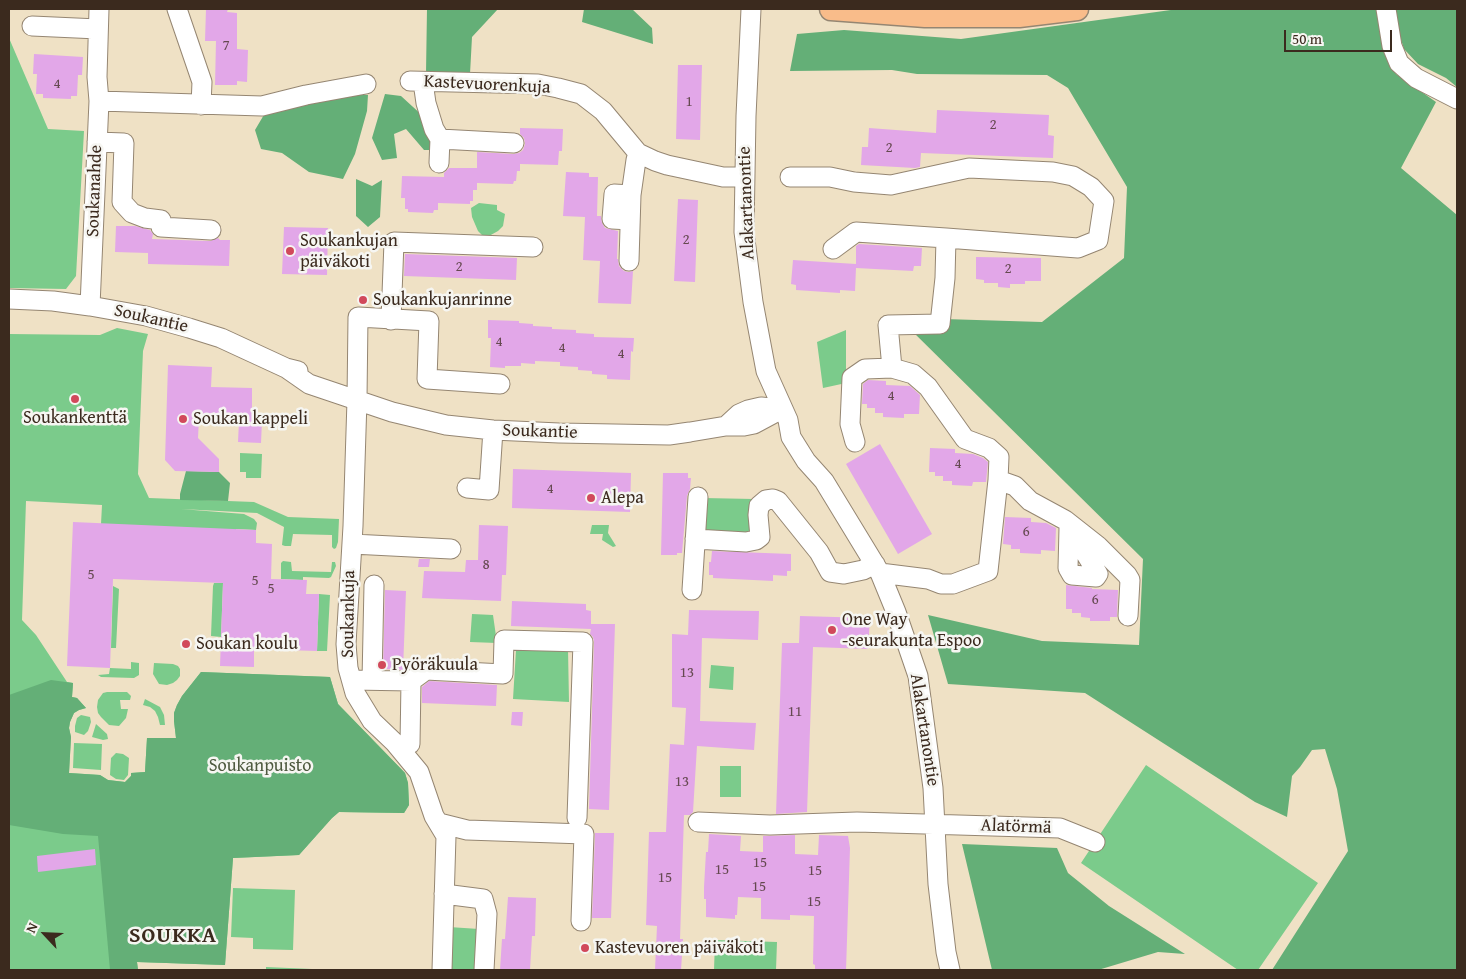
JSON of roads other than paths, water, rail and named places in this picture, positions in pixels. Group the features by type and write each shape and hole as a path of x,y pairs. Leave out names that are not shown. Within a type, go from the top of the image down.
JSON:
{"main road":[{"path":"831,9 935,16 1019,16 1077,9"}],"street":[{"name":"Soukanahde","path":"90,306 99,101 97,77 99,9"},
{"path":"177,9 202,82 201,105"},
{"name":"Alakartanontie","path":"751,9 747,63 744,232 753,302 766,371 785,415 801,432 817,457 824,481 877,568 896,612 918,676 933,788 938,884 950,970"},
{"path":"1386,9 1392,46 1399,63 1416,78 1457,99"},
{"path":"32,26 98,28"},
{"name":"Kastevuorenkuja","path":"440,139 434,129 426,103 416,82 538,84 581,94 603,112 638,152 656,161 723,178 744,177"},
{"path":"99,101 262,106 306,95 366,84"},
{"path":"439,163 440,139 514,143"},
{"path":"97,142 124,143 122,202 132,213 145,218 161,220 161,227 211,230"},
{"path":"628,261 631,195 638,152"},
{"path":"790,177 830,177 854,182 891,185 969,168 1053,172 1073,176 1091,188 1104,201 1098,240 1078,248 856,232 833,249"},
{"path":"892,368 888,326 940,324 945,278 946,238"},
{"path":"500,384 427,379 429,321 391,320 394,242 533,247"},
{"name":"Soukantie","path":"9,299 53,301 90,306 146,316 189,328 221,338 286,368 313,375 357,400 392,412 446,425 551,433 669,434 726,426 744,426 785,415"},
{"name":"Soukankuja","path":"391,320 358,317 352,544 346,644 348,668 355,693 372,721 396,743 419,772 434,816 446,836 442,970"},
{"path":"696,539 746,542 756,540 760,537 758,515 760,506 766,500 772,499 778,501 819,552 830,572 844,574 877,568 928,579 941,584 953,584 988,571 999,457 989,448 965,439 928,387 913,374 892,368 865,369 852,378 850,424 854,442"},
{"path":"467,488 489,490 493,430"},
{"path":"998,480 1015,486 1030,501 1098,546 1127,575 1130,580 1128,616"},
{"path":"692,590 698,497"},
{"path":"352,544 451,550"},
{"path":"372,680 374,584"},
{"path":"352,680 411,681 426,670 503,674 504,640 583,642 577,818"},
{"path":"410,744 411,681"},
{"name":"Alatörmä","path":"698,822 770,825 857,822 1060,828 1095,842"},
{"path":"439,823 467,830 584,834 581,921"},
{"path":"444,894 483,899 487,914 484,970"}],"place":[{"name":"Soukankujan päiväkoti","path":"290,251"},
{"name":"Soukankujanrinne","path":"363,300"},
{"name":"Soukankenttä","path":"75,399"},
{"name":"Soukan kappeli","path":"183,419"},
{"name":"Alepa","path":"591,498"},
{"name":"One Way -seurakunta Espoo","path":"832,630"},
{"name":"Soukan koulu","path":"186,644"},
{"name":"Pyöräkuula","path":"382,665"},
{"name":"Kastevuoren päiväkoti","path":"585,948"}],"district":[{"name":"SOUKKA","path":"173,936"}],"park label":[{"name":"Soukanpuisto","path":"260,766"}]}
